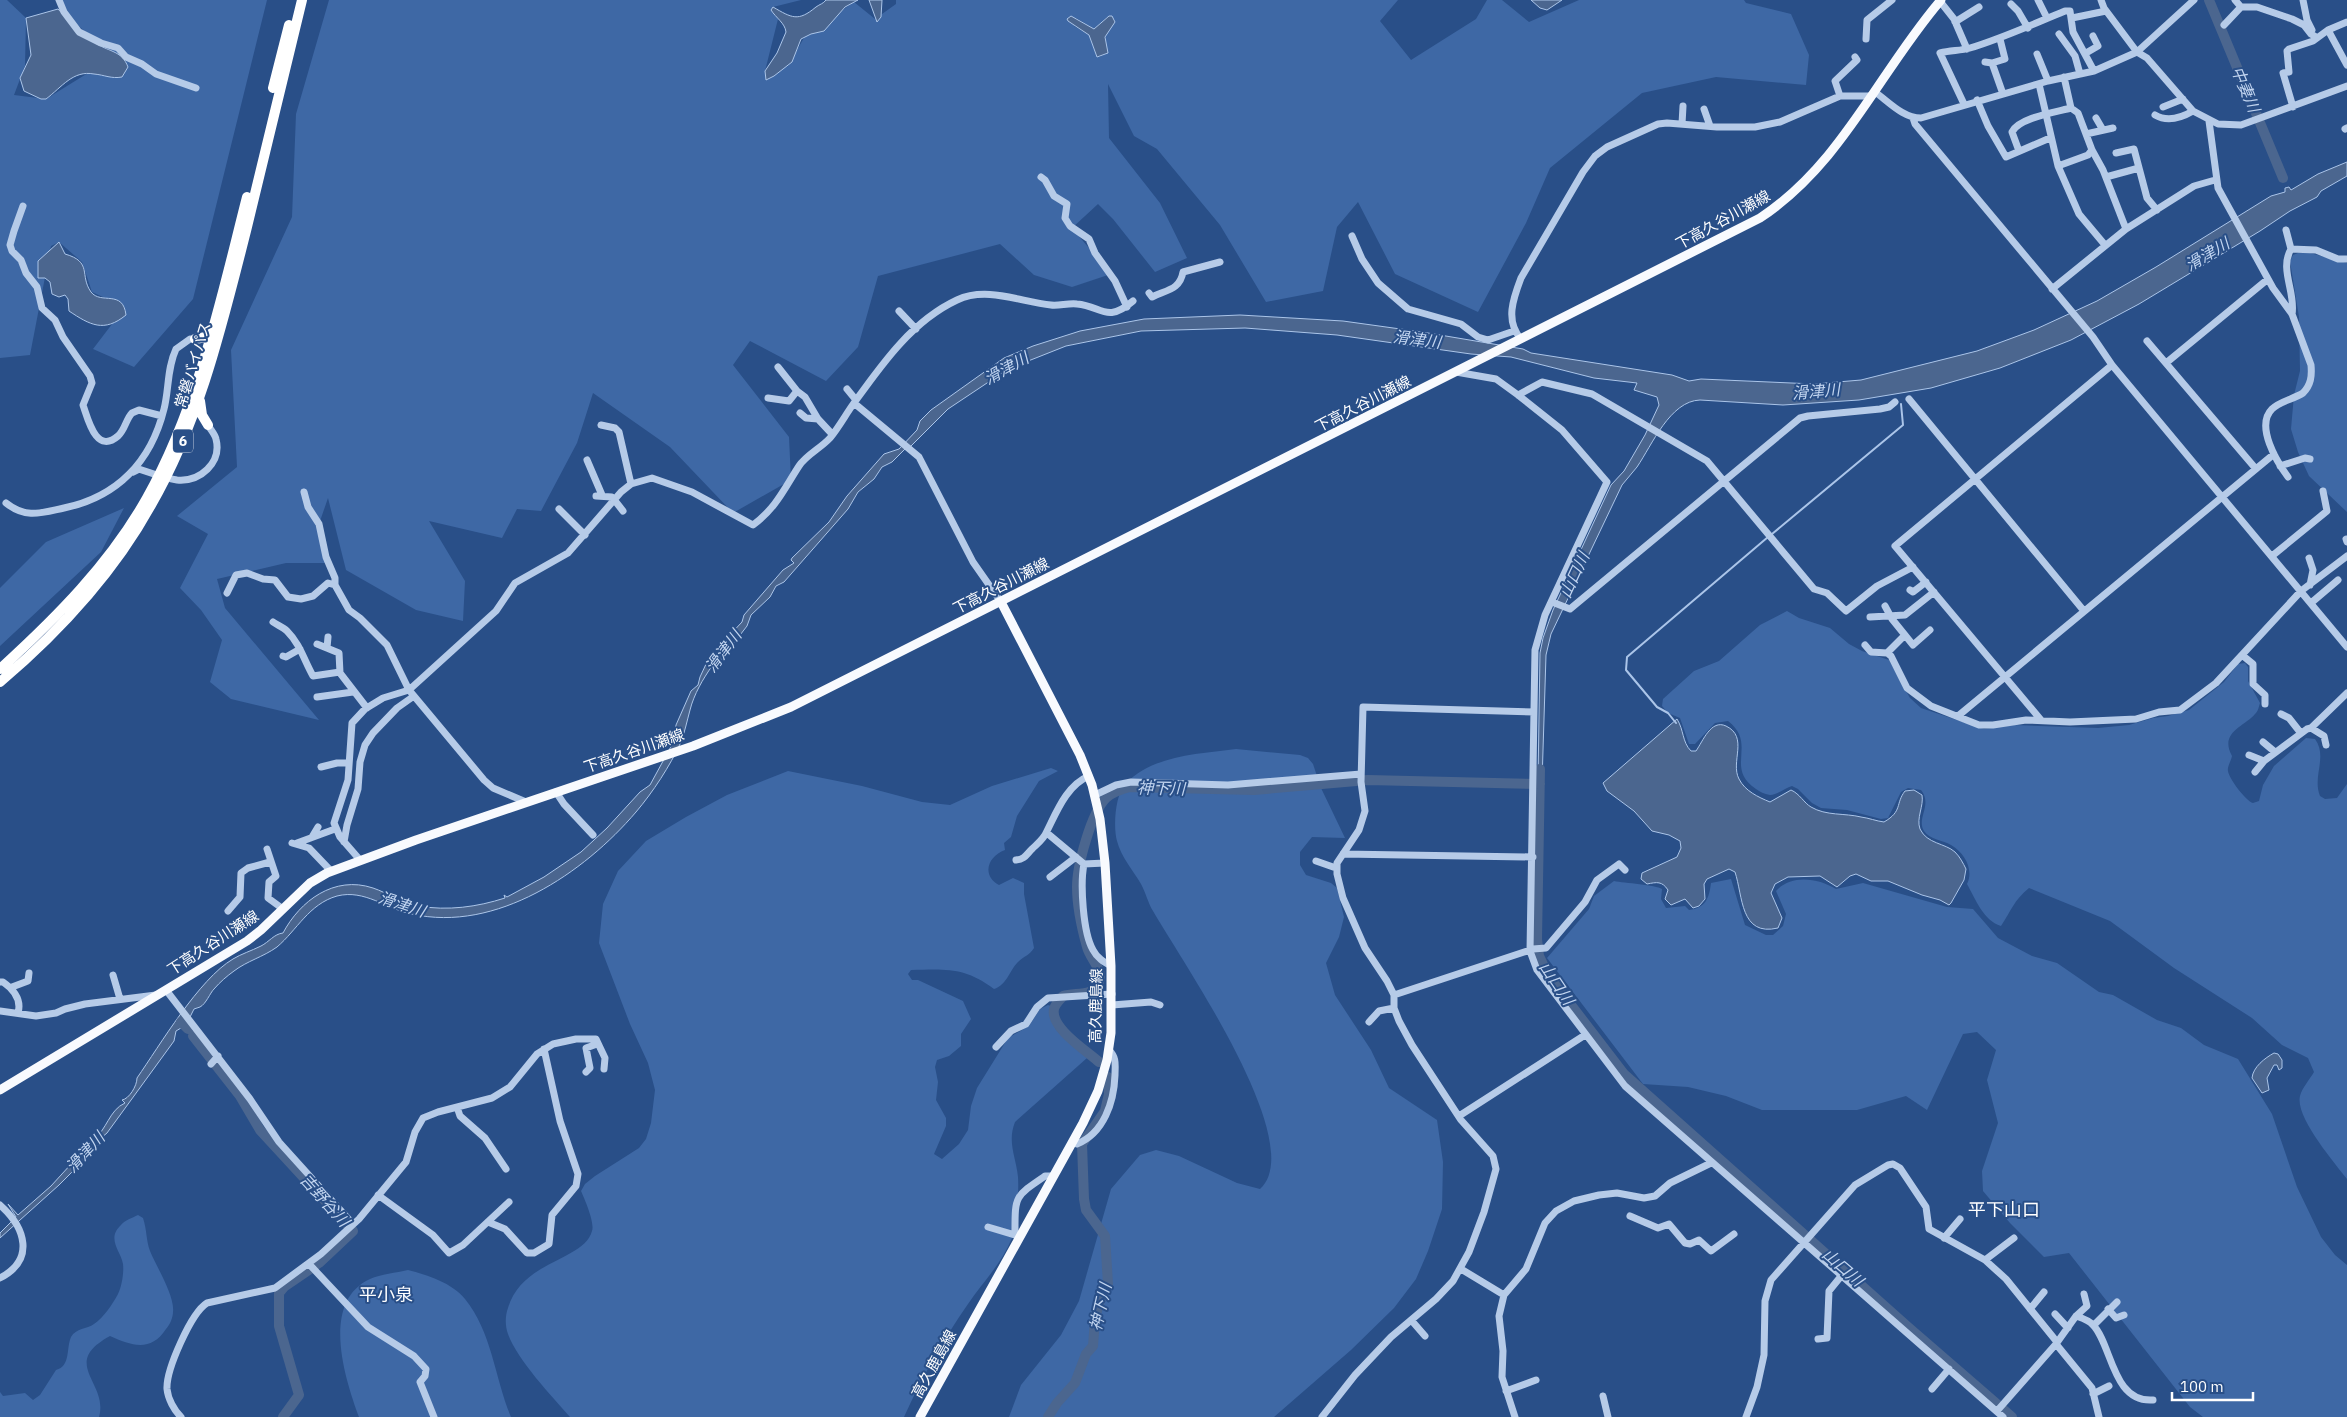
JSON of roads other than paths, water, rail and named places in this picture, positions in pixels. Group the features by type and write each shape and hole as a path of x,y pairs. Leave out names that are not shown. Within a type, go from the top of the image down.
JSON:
{"highway":[{"name":"常磐バイパス","path":"0,668 51,622 80,591 115,546 147,498 181,426 214,327 296,0"},
{"name":"常磐バイパス","path":"0,682 57,630 87,597 111,566 152,505 188,428 200,398 220,330 302,0"},
{"path":"195,339 206,337 214,327"},
{"path":"195,339 201,342 204,359"},
{"path":"200,398 202,415 208,425"},
{"path":"188,428 196,424 208,425"}],"main road":[{"name":"下高久谷川瀬線","path":"0,1090 247,941 284,909 310,883 332,871 526,802 693,746 791,707 1732,233 1775,208 1799,188 1824,162 1940,0"},
{"name":"高久鹿島線","path":"920,1417 1017,1235 1052,1176 1080,1142 1103,1075 1109,1050 1112,1005 1111,966 1105,863 1096,799 1089,776 1001,602"}],"street":[{"path":"59,0 64,12 79,32 101,43 118,48 126,57 142,64 156,74 196,88"},
{"path":"1866,39 1867,20 1892,0"},
{"path":"1940,0 1955,22 1967,49"},
{"path":"2038,0 2047,18"},
{"path":"2100,0 2137,52 2147,58 2193,111 2209,121 2234,126 2293,107 2347,86"},
{"path":"1519,340 1514,331 1511,318 1514,294 1521,278 1590,163 1607,147 1647,127 1668,123 1710,126 1767,125 1840,96 1873,94 1904,114 1913,118 1921,118 1977,100 2094,71 2137,52 2194,0"},
{"path":"2235,0 2241,7"},
{"path":"2303,0 2307,20 2316,37"},
{"path":"2011,4 2018,10 2028,28"},
{"path":"1955,22 1979,7"},
{"path":"2224,25 2233,13 2241,7 2257,7 2304,25 2316,37"},
{"path":"1964,104 1940,53 1953,49 1967,49 2000,39 2065,11 2070,11 2073,32 2094,71"},
{"path":"2072,18 2106,11"},
{"path":"2293,107 2283,73 2289,72 2288,49 2313,41 2328,30 2347,22"},
{"path":"2328,30 2347,65"},
{"path":"2059,34 2074,56 2080,74"},
{"path":"2086,53 2098,46 2093,36"},
{"path":"2000,39 2005,59 1989,63 2003,94"},
{"path":"2037,54 2048,81"},
{"path":"1840,96 1835,81 1857,60 1855,57"},
{"path":"2064,77 2071,108 2078,113 2126,229"},
{"path":"2039,84 2058,166 2079,214 2106,245"},
{"path":"2163,107 2183,99"},
{"path":"1977,100 1988,126 2006,157 2050,138"},
{"path":"1682,124 1683,106"},
{"path":"2019,152 2013,130 2030,118 2071,108"},
{"path":"1704,109 1710,126"},
{"path":"2155,115 2163,120 2169,120 2193,111"},
{"path":"1913,118 1915,124 2091,335 2112,365 2347,647"},
{"path":"2096,118 2103,130"},
{"path":"2209,121 2215,180 2222,197 2268,279 2292,314 2306,350 2312,374 2304,394 2279,405 2269,415 2266,427 2274,454 2288,477"},
{"path":"2086,134 2113,128"},
{"path":"2116,153 2134,149 2148,198 2157,210"},
{"path":"2058,166 2088,154 2092,150"},
{"path":"2106,177 2139,168"},
{"path":"1041,177 1045,180 1051,192 1067,205 1064,216 1070,226 1092,242 1095,253 1115,281 1127,307"},
{"path":"2052,289 2126,229 2194,186 2215,180"},
{"path":"23,206 12,238 12,251 21,260 26,273 37,287 42,308 55,320 63,337 90,376 92,383 83,405 94,434 100,440 106,441 118,436 132,412 139,410 162,416"},
{"path":"2286,230 2291,249 2287,271 2293,306 2292,314"},
{"path":"1352,236 1362,259 1378,283 1408,310 1461,324 1478,337 1488,340 1514,331"},
{"path":"2291,249 2316,250 2338,259 2347,259"},
{"path":"1149,294 1152,297 1174,289 1180,283 1183,272 1220,262"},
{"path":"2166,363 2268,279"},
{"path":"344,842 346,825 358,789 360,762 365,745 373,733 496,611 515,583 559,559 585,535 614,500 631,484 652,478 692,492 753,525 764,517 784,493 800,464 832,434 893,350 937,311 959,299 972,296 1007,296 1053,305 1078,304 1105,313 1127,307 1133,301"},
{"path":"899,311 916,329"},
{"path":"6,504 21,513 40,513 75,506 98,499 136,471 162,416 173,356 181,343 195,339"},
{"path":"2147,340 2256,469"},
{"path":"2040,720 1895,546 1896,543 2112,365"},
{"path":"778,367 797,391 805,397 818,419 832,434"},
{"path":"1456,372 1496,379 1518,395 1562,430 1607,482 1552,602 1540,630 1535,650 1531,950 1537,970 1625,1086 1711,1163 1807,1239 1842,1275 1949,1369 1999,1409 2003,1417"},
{"path":"1518,395 1538,384 1546,382 1592,394 1707,461 1814,589 1827,593 1846,611 1877,586 1913,567"},
{"path":"846,389 855,402 922,462 973,562 1001,602"},
{"path":"768,398 789,401 797,391"},
{"path":"1909,399 2084,611"},
{"path":"1552,602 1570,609 1803,417 1880,410 1889,407 1895,402"},
{"path":"800,413 806,418 818,419"},
{"path":"136,471 177,480 191,479 206,472 214,463 217,454 216,438 208,425"},
{"path":"601,425 615,428 619,432 631,484"},
{"path":"1958,716 2274,454"},
{"path":"2280,466 2305,458 2310,459"},
{"path":"587,460 599,495 612,497 623,511"},
{"path":"2272,556 2327,511 2323,491"},
{"path":"304,492 308,507 319,524 326,557 335,578 335,585 349,610 360,618 387,646 412,693 484,780 493,788 526,802"},
{"path":"559,509 585,535"},
{"path":"1865,645 1872,652 1887,653 1897,665 1907,688 1931,706 1985,725 2018,720 2082,722 2136,719 2158,712 2180,710 2216,683 2301,591 2347,556"},
{"path":"2309,558 2313,570 2310,584"},
{"path":"227,593 236,575 243,573 275,580 280,583 286,594 296,598 313,596 328,583 335,585"},
{"path":"2311,603 2338,580"},
{"path":"1910,590 1913,592 1926,582"},
{"path":"1870,617 1905,615 1934,592"},
{"path":"1885,606 1913,645 1930,630"},
{"path":"273,622 286,630 300,649 313,676 340,672"},
{"path":"1887,653 1905,635"},
{"path":"327,648 328,638"},
{"path":"317,644 339,653 340,672 367,708"},
{"path":"282,656 286,657 300,649"},
{"path":"2242,655 2253,664 2253,684 2265,695 2265,704"},
{"path":"328,686 330,694"},
{"path":"317,697 330,694 336,696 354,692"},
{"path":"360,860 335,829 335,819 348,780 352,723 367,708 383,698 412,693"},
{"path":"2256,772 2264,761 2300,732 2311,728 2347,693"},
{"path":"1322,1417 1355,1375 1391,1337 1454,1281 1461,1269 1484,1212 1496,1169 1494,1156 1459,1116 1412,1045 1394,1008 1394,995 1365,948 1343,898 1336,868 1364,820 1366,804 1361,779 1363,707 1534,712"},
{"path":"2281,714 2289,718 2300,732"},
{"path":"2311,728 2324,736 2326,746"},
{"path":"2263,742 2275,752"},
{"path":"2248,755 2264,761"},
{"path":"321,767 337,762 349,763"},
{"path":"1016,860 1023,859 1047,833 1056,812 1072,788 1080,779 1089,776"},
{"path":"1096,799 1116,785 1131,782 1228,786 1361,779"},
{"path":"556,792 564,804 593,835"},
{"path":"312,838 318,827"},
{"path":"332,871 309,848 295,843 335,829"},
{"path":"1047,833 1081,861"},
{"path":"228,911 240,897 241,873 269,855 278,852"},
{"path":"1343,854 1532,857"},
{"path":"269,855 276,876 269,882 268,898 284,909"},
{"path":"1081,861 1081,887 1091,945 1100,959 1111,966"},
{"path":"1050,877 1081,861 1105,863"},
{"path":"1316,861 1336,868"},
{"path":"1394,995 1548,946 1585,902 1601,875 1619,864 1625,870"},
{"path":"12,987 28,981 28,973"},
{"path":"113,975 120,999"},
{"path":"1,980 12,987 19,1003 18,1013"},
{"path":"166,990 193,1025 214,1060 250,1099 279,1142 351,1226"},
{"path":"996,1047 1011,1030 1023,1026 1030,1020 1048,998 1112,994"},
{"path":"0,1011 36,1016 48,1015 85,1004 157,995"},
{"path":"1112,1005 1152,1002 1160,1004"},
{"path":"1369,1022 1379,1011 1394,1008"},
{"path":"1459,1116 1585,1035"},
{"path":"181,1417 169,1398 168,1381 176,1352 200,1308 207,1304 275,1288 312,1266 351,1226 406,1162 415,1132 423,1118 492,1098 510,1087 537,1054 554,1044 576,1038 596,1039 605,1058 604,1069"},
{"path":"586,1072 590,1068 586,1048 597,1044"},
{"path":"488,1222 505,1230 527,1253 534,1253 549,1244 555,1210 576,1186 578,1174 560,1121 544,1050"},
{"path":"1080,1142 1111,1106 1116,1063 1114,1054 1109,1050"},
{"path":"457,1107 460,1116 485,1138 506,1169"},
{"path":"1515,1417 1502,1377 1503,1351 1499,1316 1504,1295 1526,1269 1545,1223 1556,1211 1574,1201 1617,1193 1655,1196 1670,1182 1711,1163"},
{"path":"1746,1417 1757,1387 1764,1355 1764,1309 1771,1280 1862,1179 1893,1164 1900,1168 1926,1207 1929,1229 1985,1260 2006,1279 2085,1378 2093,1394 2099,1417"},
{"path":"988,1227 1017,1235 1015,1202 1019,1195 1045,1176 1052,1176"},
{"path":"378,1195 433,1235 449,1253 463,1245 509,1202"},
{"path":"0,1205 9,1214 18,1229 24,1246 21,1262 0,1278"},
{"path":"1630,1216 1658,1228 1669,1224 1685,1243 1690,1244 1699,1240 1711,1251 1734,1234"},
{"path":"1944,1238 1960,1219"},
{"path":"1985,1260 2014,1238"},
{"path":"312,1266 375,1333 410,1353 422,1364 426,1369 425,1376 420,1382 434,1417"},
{"path":"1461,1269 1504,1295"},
{"path":"1818,1339 1827,1338 1829,1291 1842,1275"},
{"path":"2030,1309 2044,1292"},
{"path":"1999,1409 2056,1343 2076,1316 2087,1306 2084,1294"},
{"path":"2094,1325 2117,1302"},
{"path":"2108,1310 2116,1318 2124,1315"},
{"path":"2055,1314 2068,1328"},
{"path":"2076,1316 2094,1325 2114,1371 2128,1391 2139,1398 2153,1400"},
{"path":"1412,1320 1425,1336"},
{"path":"1932,1388 1949,1369"},
{"path":"1506,1391 1536,1380"},
{"path":"2093,1394 2109,1386"},
{"path":"1603,1396 1608,1417"}],"water":[{"path":"826,0 858,0 845,7 824,31 801,39 792,62 766,80 765,71 777,53 786,32 782,23 771,10 773,7 795,17 810,12"},
{"path":"869,0 882,0 881,17 877,22"},
{"path":"1531,0 1562,0 1547,10 1540,8"},
{"path":"58,9 87,37 115,52 122,58 128,67 122,77 87,73 80,75 68,80 46,99 41,99 24,91 20,78 31,55 26,18"},
{"path":"1071,16 1094,29 1109,16 1112,16 1115,22 1105,37 1108,53 1097,57 1089,35 1068,21 1067,19"},
{"name":"滑津川","path":"2347,162 2347,176 2321,191 2317,197 2290,211 2139,304 2071,340 2000,368 1931,388 1859,400 1783,405 1700,400 1689,402 1680,408 1663,426 1637,467 1622,485 1551,634 1546,655 1542,782 1538,782 1540,653 1543,638 1553,610 1611,485 1624,471 1645,435 1659,405 1657,397 1634,390 1637,383 1594,378 1511,357 1471,354 1337,335 1245,328 1141,331 1066,346 1008,369 948,409 908,449 905,449 892,462 882,467 874,479 858,492 848,509 784,582 776,586 770,597 751,615 747,626 717,665 712,666 699,687 681,742 661,779 636,812 615,835 591,856 564,876 536,893 506,906 475,915 444,918 412,914 357,895 337,896 319,905 277,947 244,964 216,986 202,1006 194,1009 186,1025 176,1031 174,1041 107,1133 101,1138 98,1146 59,1185 0,1238 0,1233 16,1217 8,1204 18,1215 51,1186 98,1136 115,1110 125,1103 122,1100 132,1092 137,1078 181,1014 207,981 233,959 283,933 290,921 309,901 332,888 345,885 359,885 373,888 406,903 418,906 451,908 473,906 505,898 504,895 507,897 544,877 581,852 607,828 640,792 650,785 674,741 676,725 691,691 698,685 707,662 724,647 727,638 742,622 744,615 783,570 794,563 791,560 792,558 829,522 847,496 884,454 899,449 917,430 920,421 931,410 1004,358 1033,346 1080,331 1144,319 1240,315 1343,321 1422,332 1523,349 1531,353 1672,375 1689,381 1701,379 1814,384 1861,380 1977,351 2034,330 2097,301 2271,196 2285,192 2285,188 2289,187 2291,190 2318,174"},
{"path":"59,242 65,254 74,257 82,265 91,292 95,296 121,302 126,315 111,324 97,325 69,311 68,299 65,295 59,297 52,294 50,282 45,278 38,278 38,261"},
{"path":"1677,719 1686,744 1691,751 1696,751 1708,732 1716,726 1726,726 1733,731 1738,743 1736,765 1739,779 1756,796 1770,802 1791,790 1808,805 1817,810 1884,822 1894,814 1905,791 1914,790 1922,795 1920,829 1927,838 1955,852 1966,869 1964,880 1951,903 1949,905 1888,881 1871,881 1856,874 1850,876 1837,887 1820,876 1788,877 1775,884 1771,893 1782,918 1778,928 1766,929 1756,926 1750,921 1742,903 1735,872 1729,869 1707,879 1704,884 1705,899 1699,906 1693,908 1685,899 1671,905 1665,899 1668,890 1664,885 1656,883 1647,884 1641,879 1642,873 1677,857 1681,848 1680,841 1669,835 1652,831 1634,811 1607,791 1603,783"},
{"path":"2274,1053 2278,1054 2282,1060 2282,1068 2279,1070 2277,1065 2274,1065 2267,1078 2269,1090 2262,1093 2252,1078 2253,1074 2260,1063"}],"waterway":[{"name":"中妻川","path":"2209,0 2283,178"},
{"path":"1772,534 1903,425 1901,404"},
{"path":"1676,723 1668,713 1657,707 1626,670 1627,657 1768,537"},
{"name":"山口川","path":"1540,769 1537,939 1539,956 1548,975 1624,1074 2012,1417"},
{"name":"神下川","path":"1099,1062 1063,1031 1054,1016 1054,1009 1063,996 1089,992 1097,987 1099,982 1100,973 1089,951 1083,933 1077,887 1082,854 1090,827 1100,805 1112,794 1130,787 1254,790 1368,780 1540,784"},
{"name":"吉野谷川","path":"181,1022 188,1029"},
{"name":"吉野谷川","path":"193,1036 240,1096 260,1130 353,1231 319,1263 284,1287 279,1293 279,1326 299,1395 283,1417"},
{"name":"神下川","path":"1048,1417 1057,1403 1075,1383 1086,1354 1093,1346 1095,1319 1099,1303 1108,1284 1105,1236 1086,1210 1082,1144 1105,1111 1109,1094 1108,1077"}],"district":[{"name":"平下山口","path":"2004,1210"},
{"name":"平小泉","path":"386,1295"}]}
